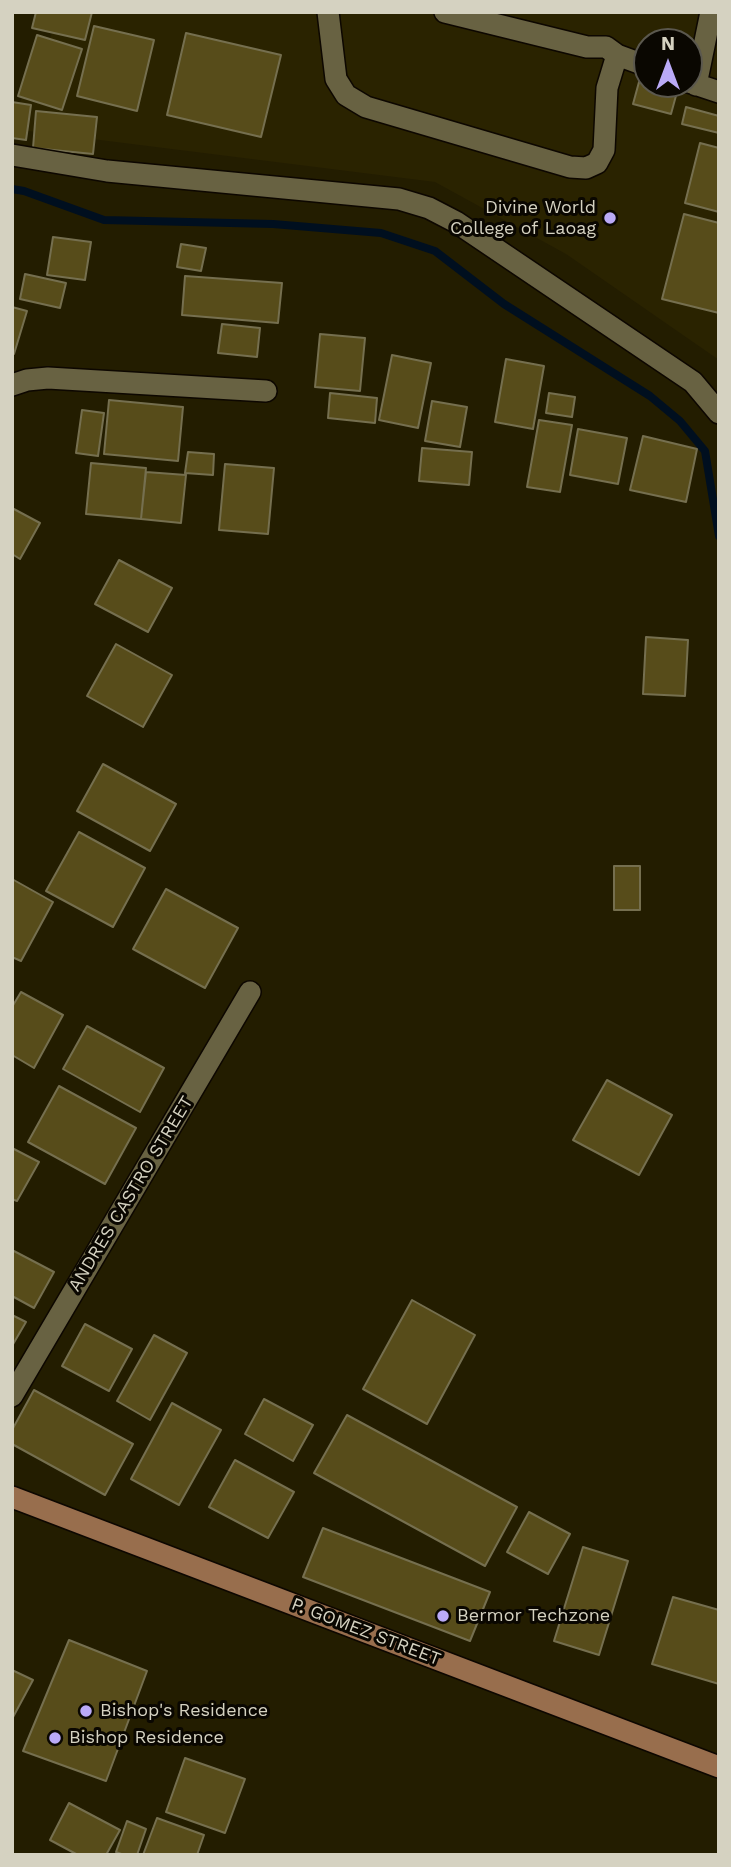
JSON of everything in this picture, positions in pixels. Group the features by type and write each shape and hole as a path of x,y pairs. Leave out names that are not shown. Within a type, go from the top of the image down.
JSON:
{"main road":[{"name":"P. GOMEZ STREET","path":"12,1497 719,1767"}],"street":[{"path":"328,12 336,79 346,95 366,107 570,167 586,168 597,163 604,150 607,88 617,54"},
{"path":"444,12 587,47 606,47 633,60"},
{"path":"703,44 711,12"},
{"path":"12,155 107,171 399,200 429,208 456,222 693,382 719,413"},
{"path":"12,384 48,378 266,391"},
{"name":"ANDRES CASTRO STREET","path":"12,1396 250,992"}],"shaded area":[{"name":"Divine World College of Laoag","path":"62,12 719,12 719,360 566,254 435,182 12,129 12,119"}],"building":[{"path":"36,12 92,12 85,40 32,28"},
{"path":"94,26 154,40 137,111 77,96"},
{"path":"186,33 281,55 261,137 167,115"},
{"path":"37,35 82,49 62,110 18,96"},
{"path":"635,98 675,98 671,114 633,104"},
{"path":"12,102 31,105 26,140 12,138"},
{"path":"686,107 719,116 719,133 682,124"},
{"path":"36,111 97,117 93,154 33,148"},
{"path":"700,143 719,148 719,212 685,203"},
{"path":"684,214 719,223 719,313 662,299"},
{"path":"53,237 91,242 85,280 47,275"},
{"path":"181,244 206,248 201,271 177,267"},
{"path":"25,274 66,283 60,308 20,299"},
{"path":"185,276 282,283 278,323 182,315"},
{"path":"12,307 27,311 14,354 12,354"},
{"path":"222,324 260,328 257,357 218,353"},
{"path":"320,334 365,338 360,391 315,387"},
{"path":"392,355 431,363 418,428 379,420"},
{"path":"506,359 544,366 533,429 495,422"},
{"path":"330,393 377,398 375,423 328,418"},
{"path":"549,393 575,397 572,417 546,413"},
{"path":"109,400 183,407 178,461 104,454"},
{"path":"432,401 467,407 460,447 425,441"},
{"path":"82,410 104,413 98,456 76,453"},
{"path":"539,420 572,425 560,492 527,487"},
{"path":"578,429 627,438 618,484 570,475"},
{"path":"643,436 697,449 686,502 630,490"},
{"path":"422,448 472,452 469,485 419,481"},
{"path":"188,452 214,454 213,475 185,473"},
{"path":"91,463 146,468 141,519 86,514"},
{"path":"225,464 274,468 268,534 219,530"},
{"path":"146,472 186,475 181,523 141,519"},
{"path":"12,508 40,523 20,559 12,554"},
{"path":"119,560 172,588 148,632 95,604"},
{"path":"646,637 688,640 685,696 643,694"},
{"path":"116,644 172,675 143,727 87,696"},
{"path":"103,764 176,804 150,851 77,811"},
{"path":"79,832 145,868 113,927 46,891"},
{"path":"614,866 640,866 640,910 614,910"},
{"path":"12,879 53,902 21,961 12,957"},
{"path":"166,889 238,928 205,988 133,949"},
{"path":"21,992 63,1015 34,1068 12,1055 12,1007"},
{"path":"87,1026 164,1068 140,1112 63,1069"},
{"path":"607,1080 672,1115 639,1175 573,1140"},
{"path":"59,1086 136,1128 105,1184 28,1142"},
{"path":"12,1148 39,1162 17,1201 12,1199"},
{"path":"12,1250 54,1272 34,1308 12,1296"},
{"path":"412,1300 475,1335 427,1424 363,1389"},
{"path":"12,1315 26,1322 12,1346"},
{"path":"85,1324 132,1349 109,1391 62,1366"},
{"path":"154,1335 187,1353 150,1420 117,1401"},
{"path":"34,1390 133,1444 105,1495 12,1444 12,1430"},
{"path":"264,1399 313,1425 293,1461 245,1434"},
{"path":"172,1403 221,1430 179,1505 131,1479"},
{"path":"347,1415 517,1507 485,1566 314,1473"},
{"path":"235,1460 294,1492 268,1538 209,1507"},
{"path":"529,1512 570,1534 548,1574 507,1552"},
{"path":"323,1528 490,1592 470,1641 303,1577"},
{"path":"583,1547 628,1561 599,1655 554,1641"},
{"path":"673,1597 719,1610 719,1684 652,1664"},
{"name":"Bishop's Residence","path":"69,1640 147,1671 106,1781 23,1751"},
{"path":"12,1670 33,1680 12,1719"},
{"path":"185,1758 245,1779 225,1833 166,1812"},
{"path":"69,1803 120,1830 106,1855 78,1855 50,1840"},
{"path":"157,1818 204,1835 197,1855 143,1855"},
{"path":"127,1821 146,1829 137,1855 116,1852"}],"waterway":[{"path":"12,189 104,220 273,224 381,233 435,251 504,304 650,396 680,421 705,451 719,536"}],"place":[{"name":"Divine World College of Laoag","path":"610,218"},
{"name":"Bermor Techzone","path":"443,1616"},
{"name":"Bishop's Residence","path":"86,1711"},
{"name":"Bishop Residence","path":"55,1738"}]}
